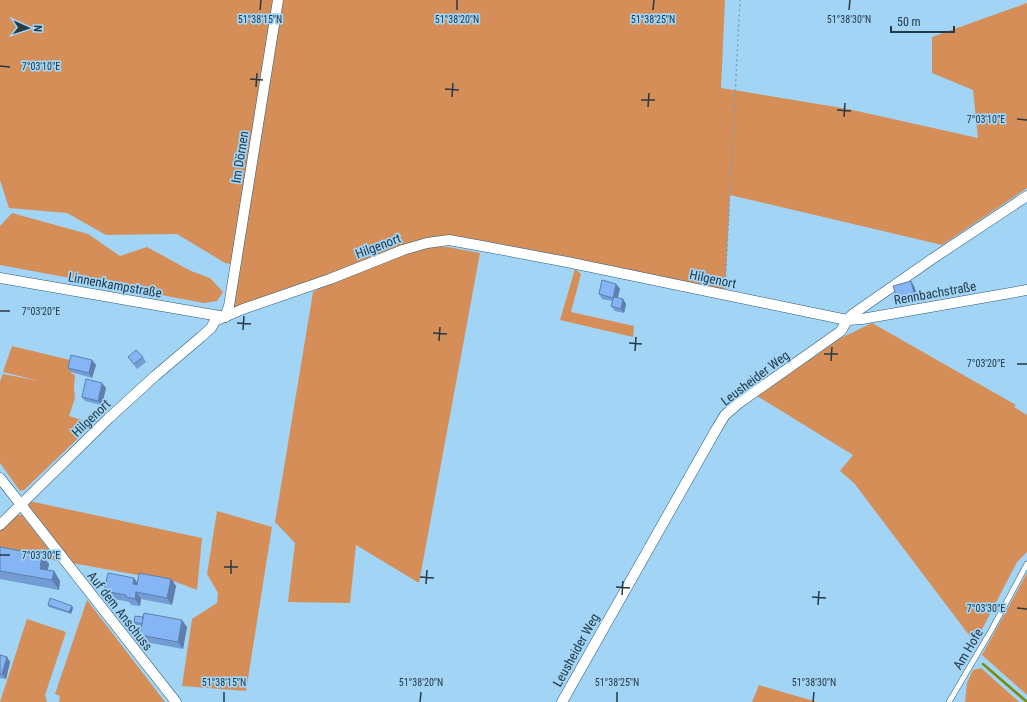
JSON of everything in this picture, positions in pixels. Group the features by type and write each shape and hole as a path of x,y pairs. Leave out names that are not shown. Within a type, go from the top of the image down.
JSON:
{"street":[{"name":"Im Dörnen","path":"225,317 230,306 278,0"},
{"name":"Leusheider Weg","path":"562,702 701,455 725,416 739,403 841,331 847,320 889,288 1027,196"},
{"name":"Hilgenort","path":"0,525 20,504 155,376 211,328 215,321 243,309 330,279 403,250 427,243 449,240 567,262 847,320"},
{"name":"Linnenkampstraße","path":"0,278 225,317"},
{"name":"Rennbachstraße","path":"847,320 862,319 1027,290"},
{"name":"Auf dem Anschuss","path":"0,478 176,702"}],"lane":[{"name":"Am Hofe","path":"950,702 1027,564"}],"path":[{"path":"725,295 740,0"}],"shaded area":[{"path":"0,0 725,0 721,88 848,109 978,138 973,90 932,73 932,37 1027,3 1027,188 942,245 730,195 725,295 449,240 427,243 225,317 236,265 225,263 177,234 106,235 67,213 9,208 0,180"},
{"path":"12,213 88,234 120,256 147,247 191,271 210,278 223,292 217,301 204,303 0,265 0,226"},
{"path":"427,246 448,247 480,253 419,583 356,545 350,603 288,602 295,543 275,522 313,292 330,282"},
{"path":"575,269 581,274 571,312 634,326 633,337 560,320"},
{"path":"872,323 1016,405 1014,407 1027,415 1027,552 1017,562 975,643 854,483 840,471 853,455 757,396 841,338"},
{"path":"12,346 74,361 71,373 75,375 75,398 69,416 93,424 24,490 20,491 0,463 0,381 3,374 40,381 3,372"},
{"path":"29,501 202,538 197,590 176,582 72,563 29,508"},
{"path":"217,511 272,527 246,691 182,686 192,619 217,603 218,593 207,574"},
{"path":"16,515 22,515 58,561 0,550 0,531"},
{"path":"1027,573 1027,695 982,655"},
{"path":"87,600 165,702 59,702 60,696 55,694"},
{"path":"27,619 66,632 45,695 47,702 0,702"},
{"path":"981,668 1019,702 965,702 967,683 973,670"},
{"path":"759,685 817,702 752,702"}],"building":[{"path":"602,280 616,284 613,298 599,294"},
{"path":"911,281 914,293 897,298 893,286"},
{"path":"614,297 623,299 621,309 611,306"},
{"path":"136,350 143,357 134,364 128,357"},
{"path":"71,355 92,360 89,373 68,368"},
{"path":"86,379 102,383 98,401 82,397"},
{"path":"0,547 42,555 40,569 54,571 52,580 0,571"},
{"path":"108,573 134,578 133,584 137,585 139,573 171,579 167,598 136,592 135,599 126,597 126,595 104,591"},
{"path":"50,598 72,606 69,612 48,605"},
{"path":"144,613 182,620 178,642 140,635"},
{"path":"135,616 143,617 142,624 134,622"},
{"path":"0,655 7,657 2,674 0,674"}],"waterway":[{"path":"983,664 1027,702"}]}
